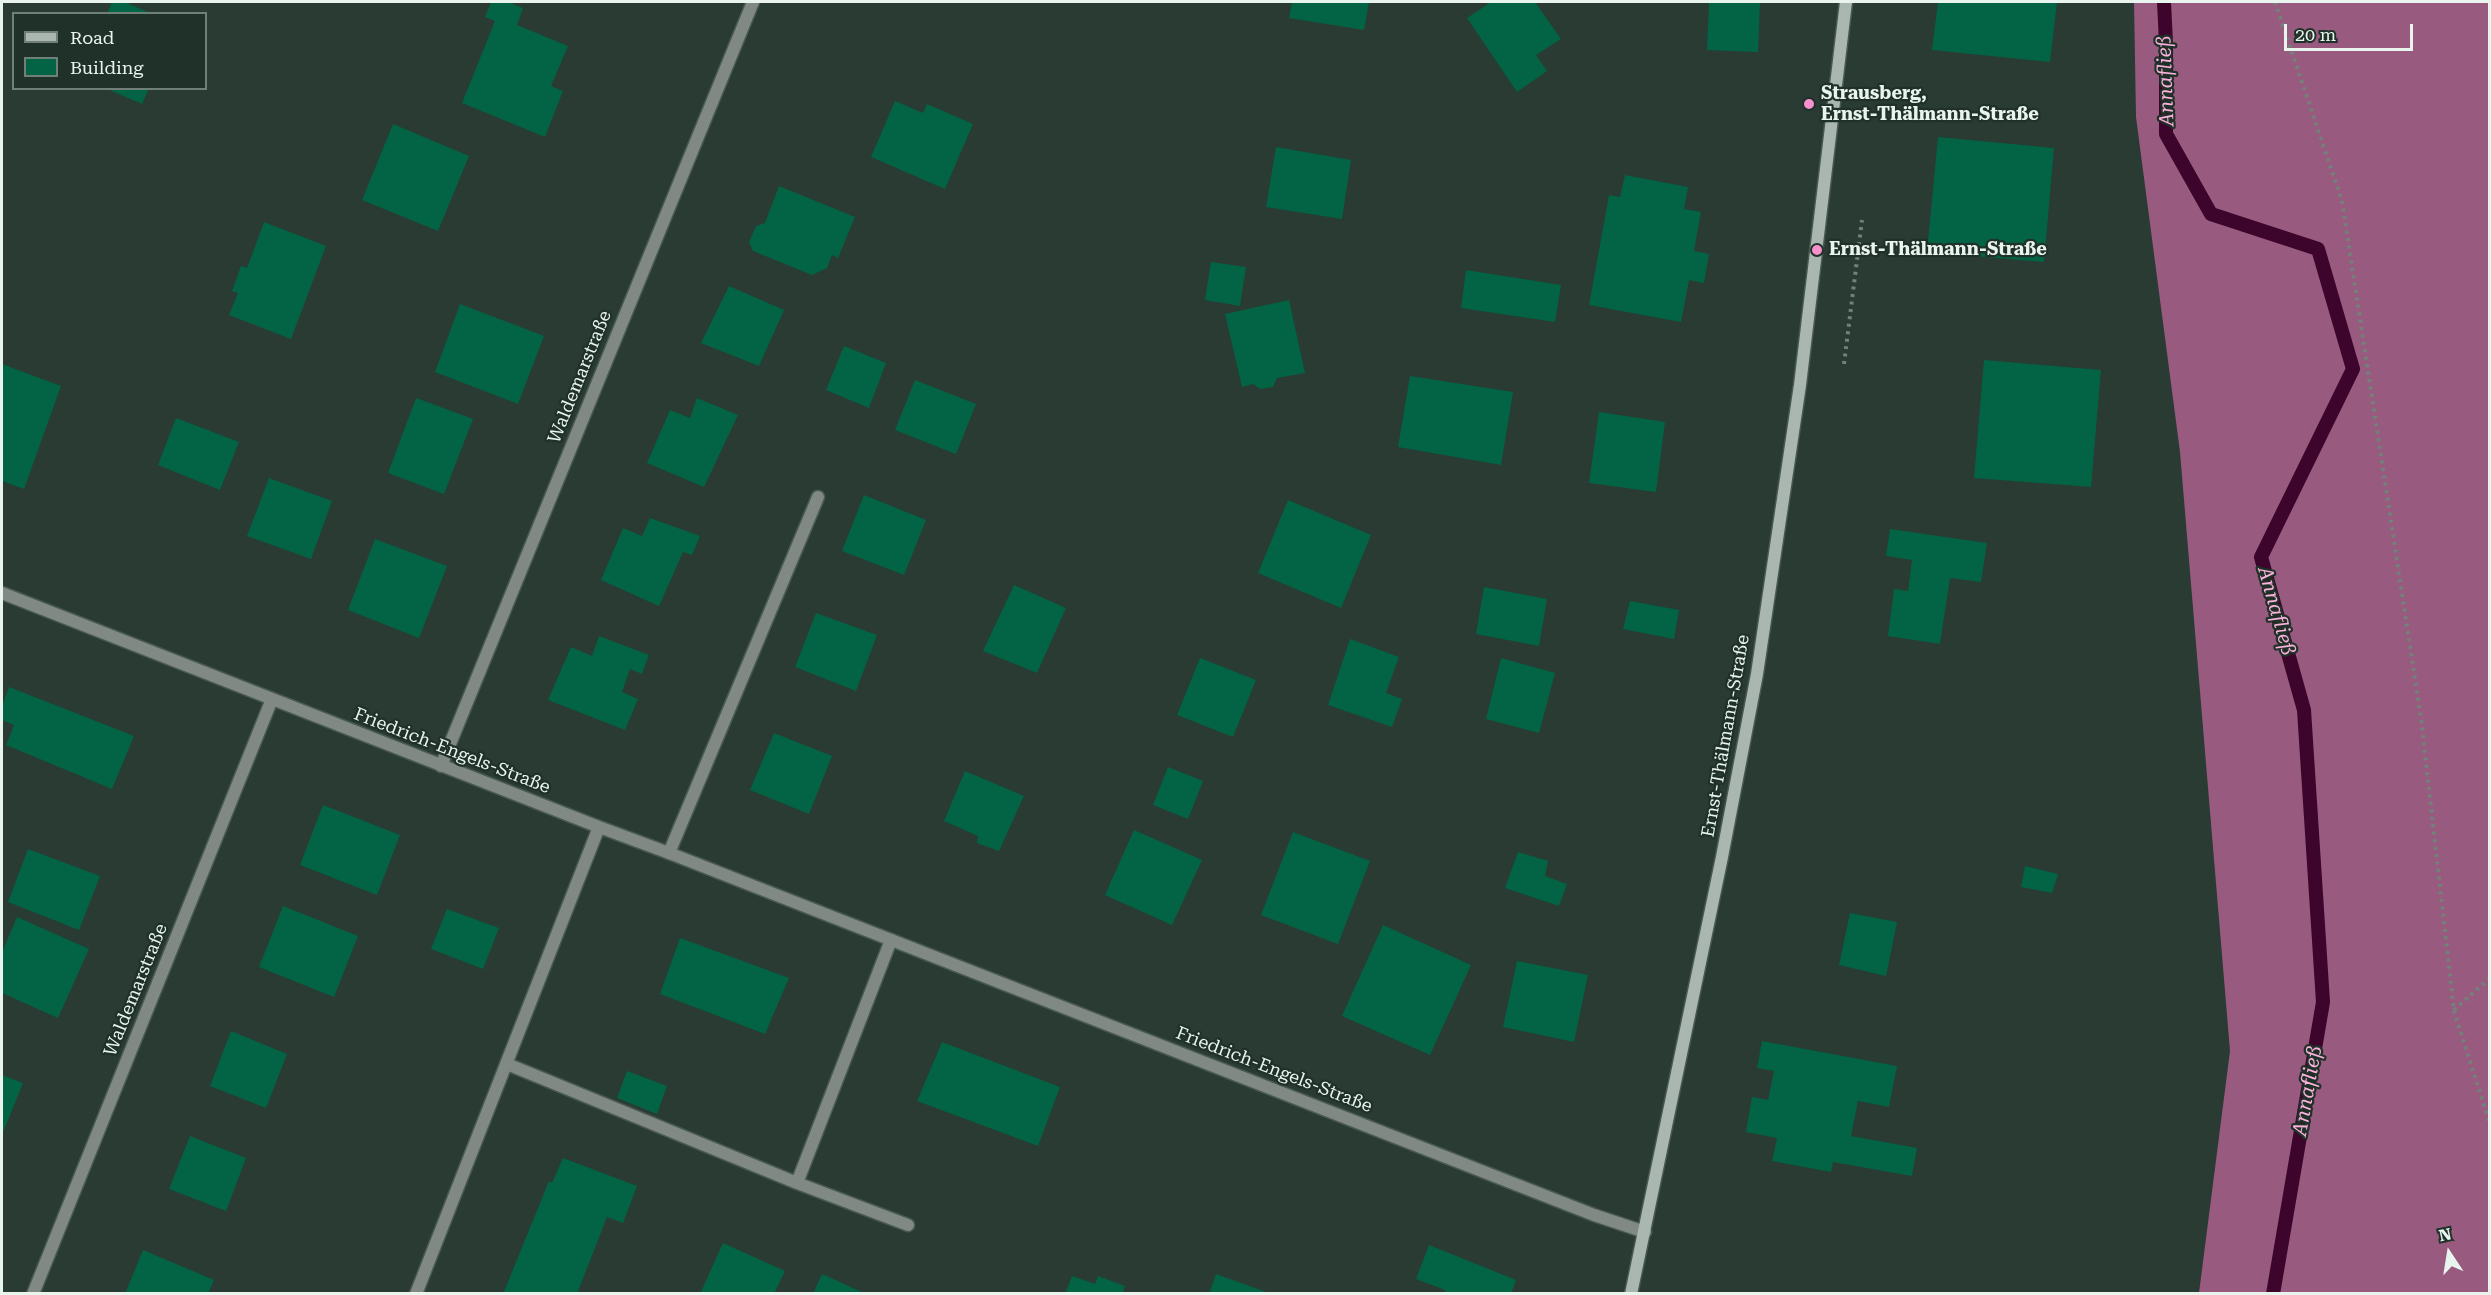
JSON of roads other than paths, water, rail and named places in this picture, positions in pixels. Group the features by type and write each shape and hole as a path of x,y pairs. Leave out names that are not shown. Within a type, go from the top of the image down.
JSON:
{"main road":[{"name":"Ernst-Thälmann-Straße","path":"1630,1293 1645,1232 1758,674 1800,385 1846,2"}],"street":[{"name":"Waldemarstraße","path":"441,766 753,2"},
{"path":"669,853 818,497"},
{"name":"Friedrich-Engels-Straße","path":"2,592 598,828 669,853 1572,1206 1645,1232"},
{"name":"Waldemarstraße","path":"33,1293 272,699"},
{"path":"416,1293 598,828"},
{"path":"797,1183 891,940"},
{"path":"507,1064 797,1183 908,1225"}],"waterway":[{"name":"Annafließ","path":"2164,2 2166,134 2211,214 2318,249 2353,369 2261,557 2304,710 2323,1002 2273,1294"}],"place":[{"name":"Strausberg, Ernst-Thälmann-Straße","path":"1809,104"},
{"name":"Ernst-Thälmann-Straße","path":"1817,250"}]}
